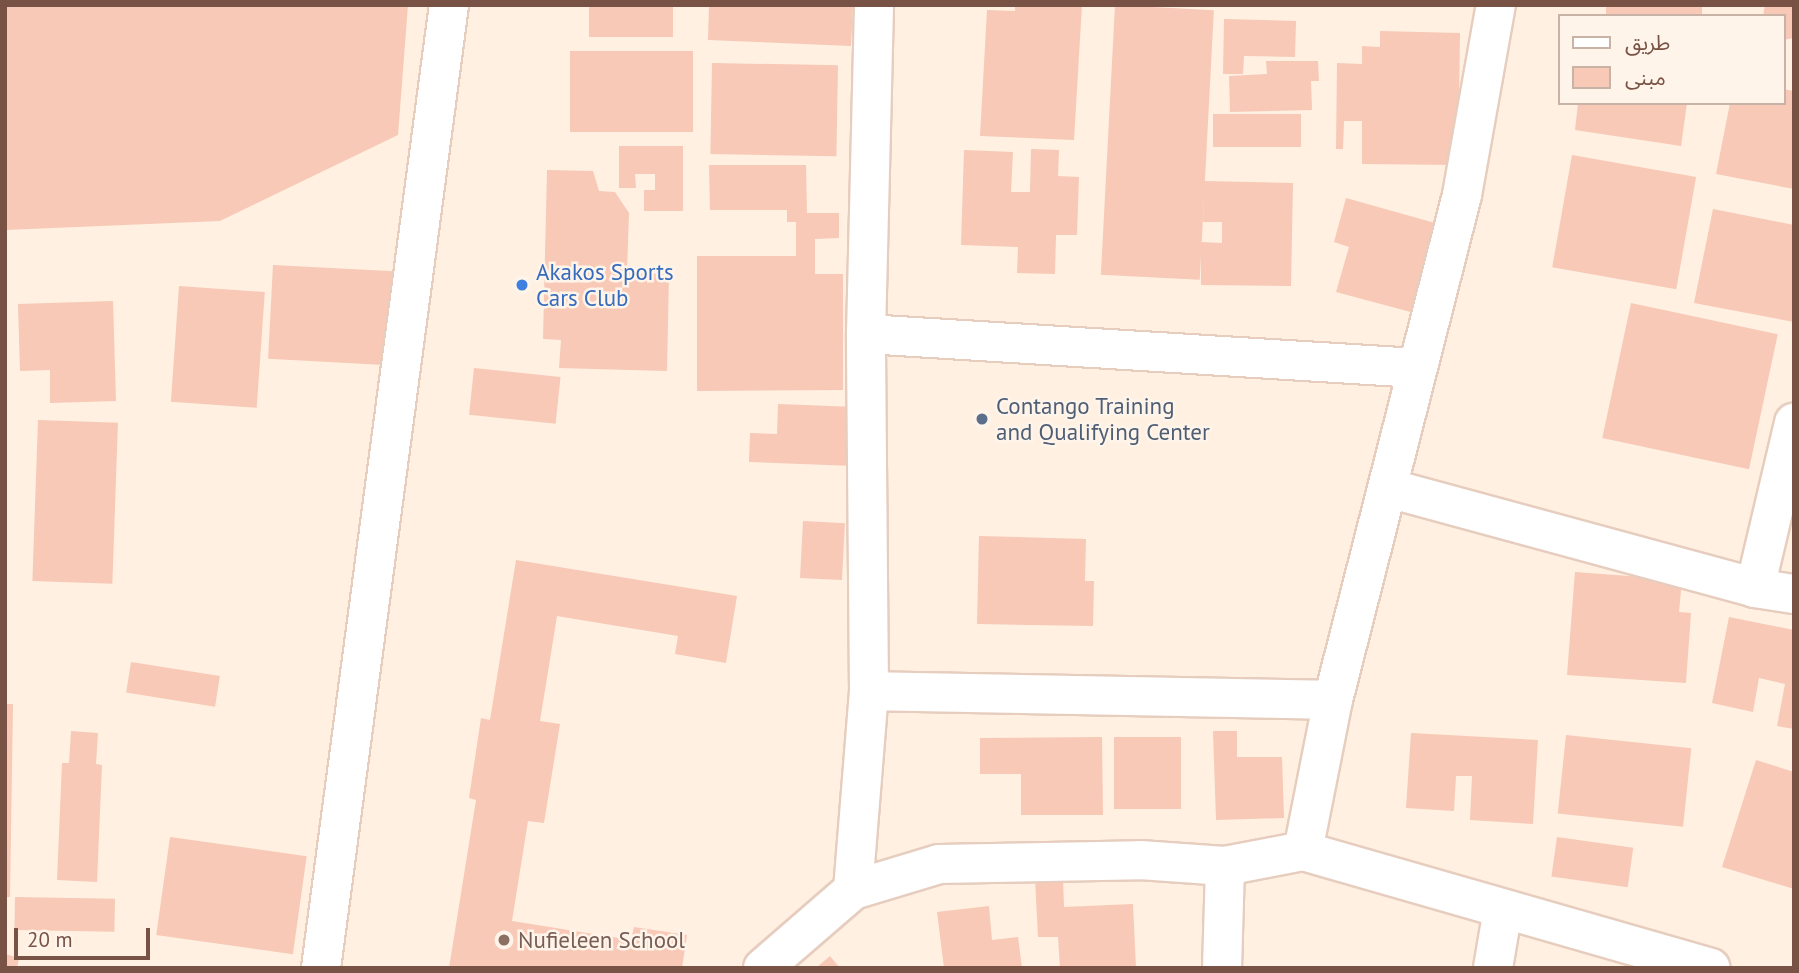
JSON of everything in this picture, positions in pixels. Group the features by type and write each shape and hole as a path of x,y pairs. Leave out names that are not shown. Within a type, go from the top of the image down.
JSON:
{"street":[{"path":"321,968 449,5"},
{"path":"853,890 869,691 866,334 874,5"},
{"path":"1303,851 1333,699 1461,195 1496,5"},
{"path":"866,334 1417,368"},
{"path":"1755,588 1794,424"},
{"path":"1388,488 1755,588 1794,594"},
{"path":"869,691 1333,699"},
{"path":"764,968 853,890 939,864 985,860 1140,860 1225,866 1303,851 1711,968"},
{"path":"1222,968 1225,866"},
{"path":"1493,968 1503,909"}],"building":[{"path":"5,5 408,5 398,135 220,221 5,230"},
{"path":"589,5 673,5 673,37 589,37"},
{"path":"709,5 853,5 851,46 708,40"},
{"path":"1015,5 1082,5 1074,140 980,136 987,10 1015,11"},
{"path":"1115,5 1214,10 1200,280 1101,275"},
{"path":"1606,5 1702,5 1702,14 1606,14"},
{"path":"1765,5 1794,5 1794,38 1785,40 1785,14 1763,14"},
{"path":"1224,19 1296,21 1295,57 1244,56 1243,74 1223,74"},
{"path":"1380,31 1460,33 1458,165 1362,164 1362,121 1344,121 1343,149 1336,149 1337,63 1362,64 1362,46 1380,47"},
{"path":"570,51 693,51 693,132 570,132"},
{"path":"1266,61 1318,61 1319,81 1311,81 1312,110 1230,112 1229,76 1267,74"},
{"path":"712,63 838,65 836,156 710,154"},
{"path":"1785,89 1794,91 1794,189 1716,174 1730,105 1785,105"},
{"path":"1578,105 1687,105 1681,146 1575,130"},
{"path":"1213,114 1301,114 1301,147 1213,147"},
{"path":"619,146 683,146 683,211 644,211 644,190 655,190 655,174 635,174 636,188 619,188"},
{"path":"1031,149 1059,150 1058,176 1079,177 1077,235 1056,235 1055,274 1017,273 1018,247 961,245 964,150 1013,152 1011,192 1030,192"},
{"path":"1572,155 1696,177 1676,289 1552,267"},
{"path":"709,165 806,165 807,213 839,213 839,238 815,239 815,274 843,274 843,390 697,391 697,256 796,256 796,222 787,222 787,210 710,210"},
{"path":"547,170 593,171 599,191 615,192 629,213 627,273 669,274 667,371 559,368 561,340 543,339"},
{"path":"1204,181 1293,183 1291,286 1201,285 1201,242 1222,243 1222,222 1203,222"},
{"path":"1346,198 1442,225 1418,314 1336,292 1349,247 1334,242"},
{"path":"1713,209 1794,225 1794,322 1694,303"},
{"path":"273,265 394,271 389,365 268,359"},
{"path":"179,286 265,292 257,408 171,402"},
{"path":"113,301 116,401 50,403 50,370 20,371 18,304"},
{"path":"1631,303 1778,334 1749,469 1602,438"},
{"path":"474,368 561,377 556,424 469,415"},
{"path":"778,404 856,407 854,466 749,462 750,433 777,434"},
{"path":"38,420 118,423 112,584 32,581"},
{"path":"803,521 845,523 842,580 800,578"},
{"path":"979,536 1086,539 1085,581 1094,581 1093,626 977,624"},
{"path":"516,560 737,596 726,663 675,654 678,636 557,616 540,721 560,724 544,823 528,821 512,921 631,940 634,927 687,935 682,968 449,968 476,800 469,798 481,718 490,720"},
{"path":"1575,572 1682,580 1679,612 1691,613 1686,683 1567,675"},
{"path":"1729,617 1794,630 1794,729 1777,726 1785,684 1759,678 1753,712 1712,703"},
{"path":"131,662 220,676 215,707 126,693"},
{"path":"5,704 13,704 10,897 5,897"},
{"path":"71,731 98,733 96,764 102,765 97,882 57,880 62,763 69,763"},
{"path":"1213,731 1237,731 1237,757 1282,757 1284,818 1216,820"},
{"path":"1411,733 1538,740 1533,824 1470,820 1472,776 1456,776 1454,811 1406,808"},
{"path":"1566,735 1691,748 1683,827 1558,814"},
{"path":"1102,737 1103,815 1021,815 1021,774 980,774 980,738"},
{"path":"1114,737 1181,737 1181,809 1114,809"},
{"path":"1756,760 1794,772 1794,889 1722,867"},
{"path":"170,837 307,856 293,954 156,935"},
{"path":"1557,837 1633,848 1628,887 1551,877"},
{"path":"1063,878 1064,907 1133,904 1136,968 1060,968 1058,937 1038,937 1035,879"},
{"path":"15,897 115,899 114,932 14,930"},
{"path":"989,906 992,940 1018,937 1022,968 944,968 937,912"},
{"path":"5,954 19,958 17,968 5,968"},
{"path":"830,956 840,968 816,968"}],"place":[{"name":"Akakos Sports Cars Club","path":"522,285"},
{"name":"Contango Training and Qualifying Center","path":"982,419"},
{"name":"Nufieleen School","path":"504,940"}]}
